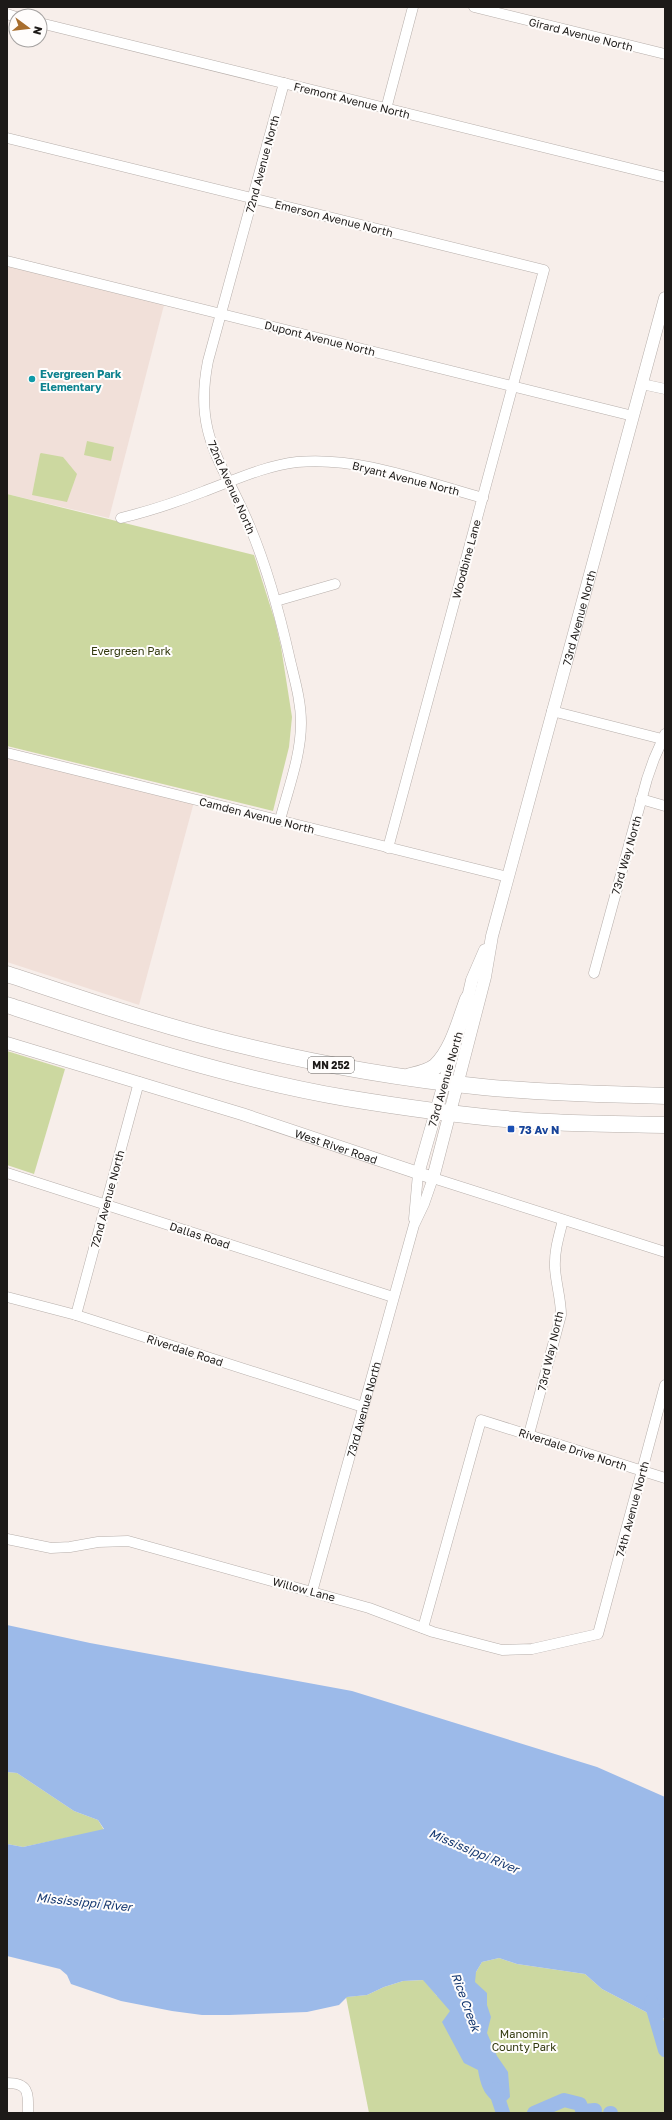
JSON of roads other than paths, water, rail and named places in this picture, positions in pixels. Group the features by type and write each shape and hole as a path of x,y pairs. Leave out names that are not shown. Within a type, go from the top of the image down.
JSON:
{"highway":[{"name":"MN 252","path":"7,974 128,1014 251,1048 347,1068 452,1083 551,1092 665,1096"},
{"path":"404,1077 428,1071 440,1061 452,1040 468,999"},
{"path":"7,1005 122,1042 248,1077 344,1097 444,1112 550,1122 665,1125"}],"street":[{"path":"386,109 413,7"},
{"name":"Girard Avenue North","path":"474,7 665,54"},
{"name":"Fremont Avenue North","path":"48,25 665,178"},
{"name":"72nd Avenue North","path":"280,820 299,743 301,723 300,702 276,601 262,555 211,443 203,403 204,381 208,361 284,83"},
{"name":"Emerson Avenue North","path":"7,138 544,270"},
{"name":"Dupont Avenue North","path":"7,261 633,416"},
{"name":"Woodbine Lane","path":"388,848 544,270"},
{"name":"73rd Avenue North","path":"312,1592 414,1225 424,1204 433,1178 444,1112 485,977 492,936 665,298"},
{"path":"642,384 665,389"},
{"name":"Bryant Avenue North","path":"121,518 165,506 271,467 296,462 321,461 346,463 371,468 483,498"},
{"path":"276,601 335,584"},
{"path":"552,711 664,737"},
{"name":"73rd Way North","path":"594,973 641,800 654,759 664,737"},
{"name":"Camden Avenue North","path":"7,753 508,877"},
{"path":"641,800 665,806"},
{"name":"73rd Avenue North","path":"452,1083 468,999 477,968 492,936"},
{"name":"West River Road","path":"7,1043 242,1114 418,1174 665,1252"},
{"name":"72nd Avenue North","path":"76,1315 139,1082"},
{"name":"73rd Avenue North","path":"414,1225 418,1174 444,1112"},
{"name":"Dallas Road","path":"7,1174 393,1297"},
{"name":"73rd Way North","path":"530,1434 561,1314 561,1300 555,1269 556,1252 563,1220"},
{"name":"Riverdale Road","path":"7,1297 76,1315 363,1407"},
{"name":"74th Avenue North","path":"598,1634 665,1385"},
{"name":"Riverdale Drive North","path":"423,1628 481,1420 530,1434 665,1478"},
{"name":"Willow Lane","path":"7,1540 51,1548 98,1542 128,1541 382,1612 423,1628 487,1647 516,1651 598,1634"},
{"path":"7,2083 15,2083 26,2089 28,2113"}],"water":[{"name":"Mississippi River","path":"7,1625 90,1643 352,1691 597,1767 665,1797 665,2018 655,2021 646,2012 602,1989 585,1974 517,1964 499,1958 482,1962 476,1972 475,1982 487,1993 487,2005 491,2017 487,2033 497,2056 508,2072 510,2097 502,2105 488,2096 485,2092 482,2087 478,2070 464,2063 442,2022 450,2011 423,1980 403,1981 384,1987 367,1995 347,1997 339,2005 307,2012 202,2015 121,2001 71,1984 67,1975 60,1969 7,1956 7,1844 23,1847 104,1829 98,1820 74,1811 17,1773 7,1772"}],"waterway":[{"name":"Rice Creek","path":"651,2002 665,2050"},
{"name":"Rice Creek","path":"495,2089 503,2113"},
{"name":"Rice Creek","path":"534,2113 564,2100 580,2104 583,2113"},
{"name":"Rice Creek","path":"583,2111 595,2110"}],"place":[{"name":"Evergreen Park Elementary","path":"32,379"},
{"name":"73 Av N","path":"511,1129"}],"park label":[{"name":"Evergreen Park","path":"131,650"},
{"name":"Manomin County Park","path":"524,2039"}]}
